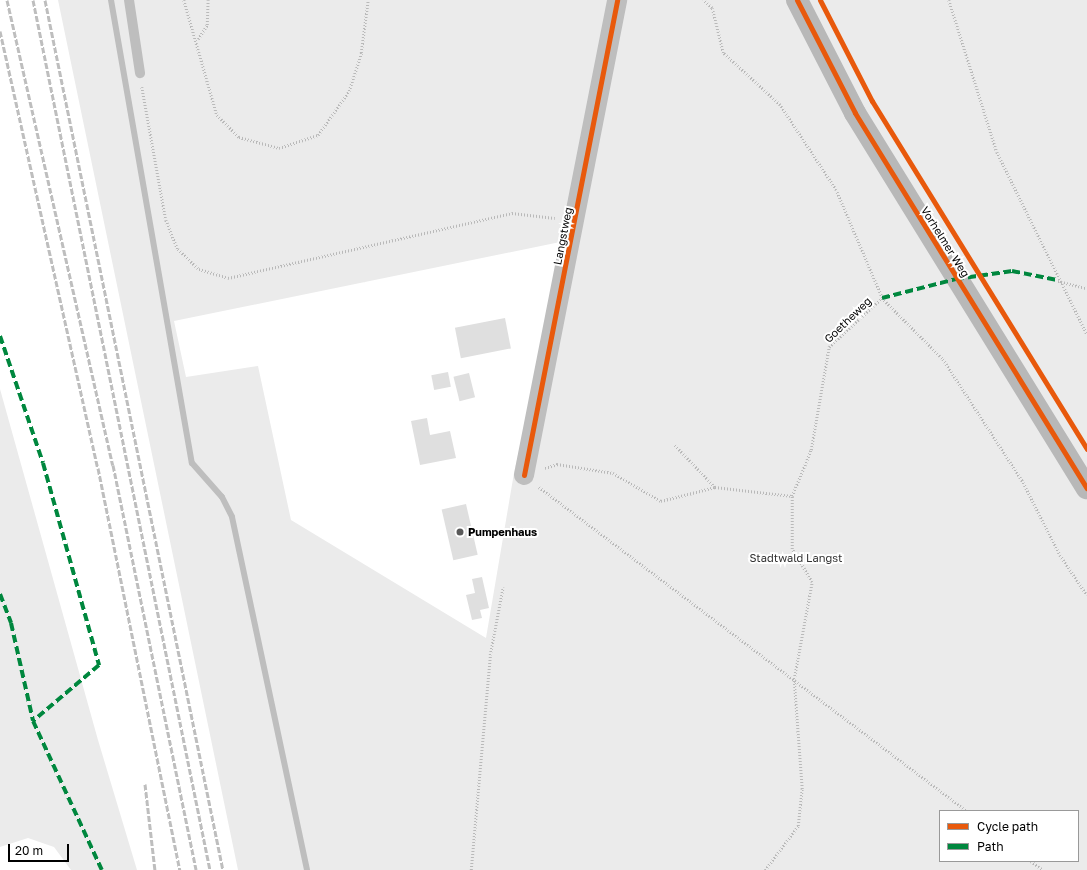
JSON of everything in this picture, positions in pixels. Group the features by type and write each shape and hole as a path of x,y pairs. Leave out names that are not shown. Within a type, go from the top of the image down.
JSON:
{"street":[{"name":"Langstweg","path":"524,475 575,224 617,0"},
{"name":"Vorhelmer Weg","path":"797,0 855,114 1087,488"}],"lane":[{"path":"129,0 140,73"}],"path":[{"path":"184,0 198,38 217,115 239,137 279,148 318,135 349,91 362,53 368,0"},
{"path":"198,38 207,25 208,0"},
{"path":"948,0 997,152 1057,280 1087,334"},
{"path":"140,73 166,220 178,249 199,269 228,278 512,213 545,215 575,224"},
{"path":"1057,280 1087,288"},
{"path":"882,298 943,359 1022,480 1060,555 1087,595"},
{"path":"675,445 715,487"},
{"path":"524,475 557,464 582,467 612,473 661,500 715,487 792,496 792,549 812,582 794,679 802,789 798,826 765,870"},
{"path":"524,475 966,810"},
{"path":"471,870 490,655 503,587"},
{"path":"1032,862 1043,870"}],"green space":[{"name":"Stadtwald Langst","path":"58,0 1087,0 1087,870 238,870","holes":["565,241 514,473 486,638 291,520 258,366 186,377 174,321"]},
{"path":"0,389 98,740 137,870 71,870 54,847 28,838 0,847"}],"building":[{"path":"505,318 511,348 461,358 455,328"},
{"path":"448,372 451,387 434,390 431,375"},
{"path":"469,373 475,397 460,401 453,377"},
{"path":"427,418 430,435 450,431 456,458 420,465 411,421"},
{"name":"Pumpenhaus","path":"466,504 478,555 453,560 442,510"},
{"path":"482,577 489,608 480,610 482,618 472,620 466,595 475,593 472,579"}],"waterway":[{"path":"111,0 192,463 222,497 232,517 307,870"}],"railway":[{"path":"7,0 113,465 196,870"},
{"path":"33,0 210,870"},
{"path":"45,0 223,870"},
{"path":"0,31 98,468 180,870"},
{"path":"145,784 155,870"}],"marked path":[{"path":"882,298 956,279 1012,271 1057,280"},
{"path":"0,336 43,463 99,665 33,721"},
{"path":"0,594 11,623 33,721 102,870"}],"cycle path":[{"path":"524,475 617,0"},
{"path":"797,0 855,113 1087,488"},
{"path":"820,0 872,101 1087,449"}],"place":[{"name":"Pumpenhaus","path":"460,532"}]}
